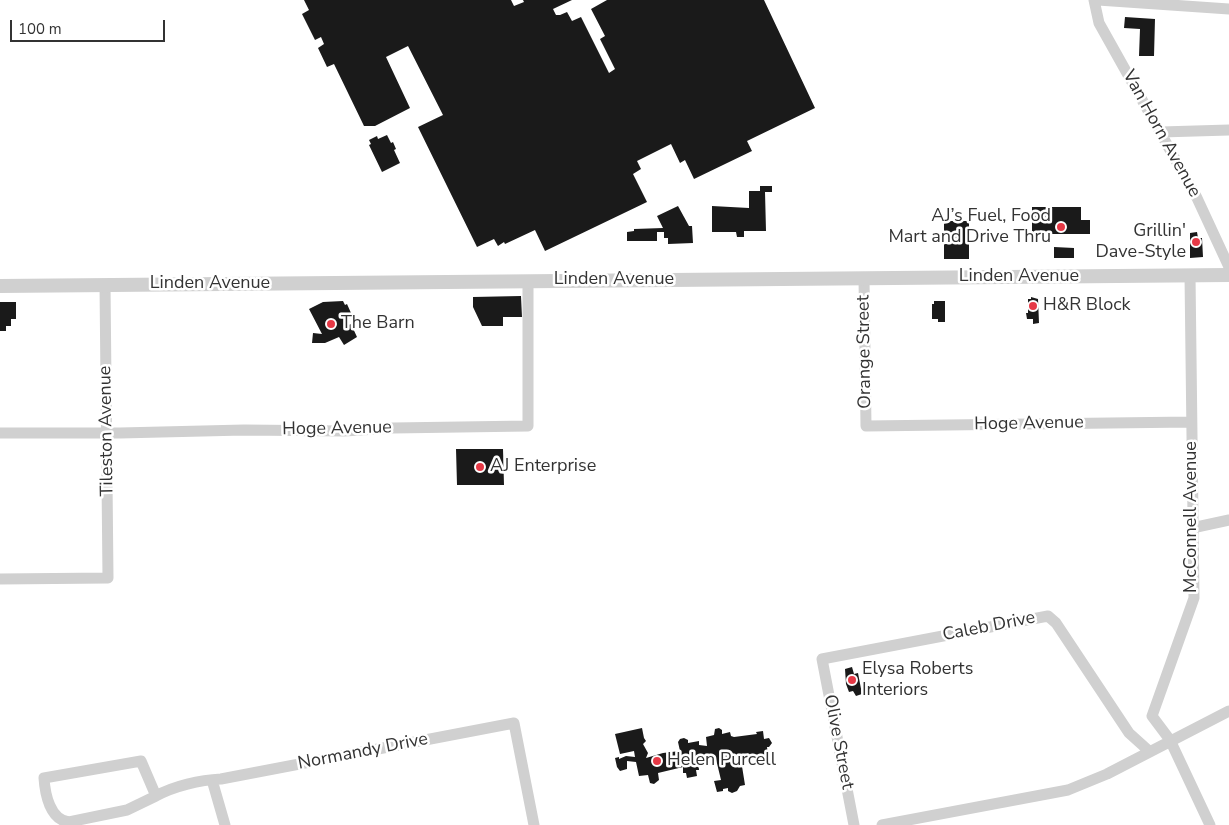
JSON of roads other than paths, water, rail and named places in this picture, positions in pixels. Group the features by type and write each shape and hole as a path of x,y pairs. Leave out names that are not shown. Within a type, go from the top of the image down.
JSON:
{"street":[{"path":"1096,0 1229,9"},
{"name":"Van Horn Avenue","path":"1096,0 1099,23 1197,198 1229,267"},
{"path":"1161,132 1229,130"},
{"name":"McConnell Avenue","path":"1190,275 1194,598 1152,716 1170,740 1210,825"},
{"name":"Linden Avenue","path":"0,286 1229,275"},
{"name":"Orange Street","path":"864,278 866,426"},
{"name":"Hoge Avenue","path":"0,433 236,430 344,431 392,428 528,426 528,281"},
{"name":"Tileston Avenue","path":"0,578 108,578 105,285"},
{"name":"Hoge Avenue","path":"866,426 1191,422"},
{"path":"1192,528 1229,520"},
{"name":"Caleb Drive","path":"822,659 1048,616 1056,623 1129,733 1149,751"},
{"name":"Olive Street","path":"822,659 854,825"},
{"path":"882,825 1068,790 1108,774 1170,740 1229,711"},
{"name":"Normandy Drive","path":"156,796 142,761 44,778 45,791 56,817 69,822 127,810 156,796 165,791 212,780 221,780 514,723 534,825"},
{"path":"212,780 225,825"}],"place":[{"name":"AJ’s Fuel, Food Mart and Drive Thru","path":"1061,227"},
{"name":"Grillin' Dave-Style","path":"1196,242"},
{"name":"H&R Block","path":"1033,306"},
{"name":"The Barn","path":"331,324"},
{"name":"AJ Enterprise","path":"480,467"},
{"name":"Elysa Roberts Interiors","path":"852,680"},
{"name":"Helen Purcell","path":"657,761"}]}
